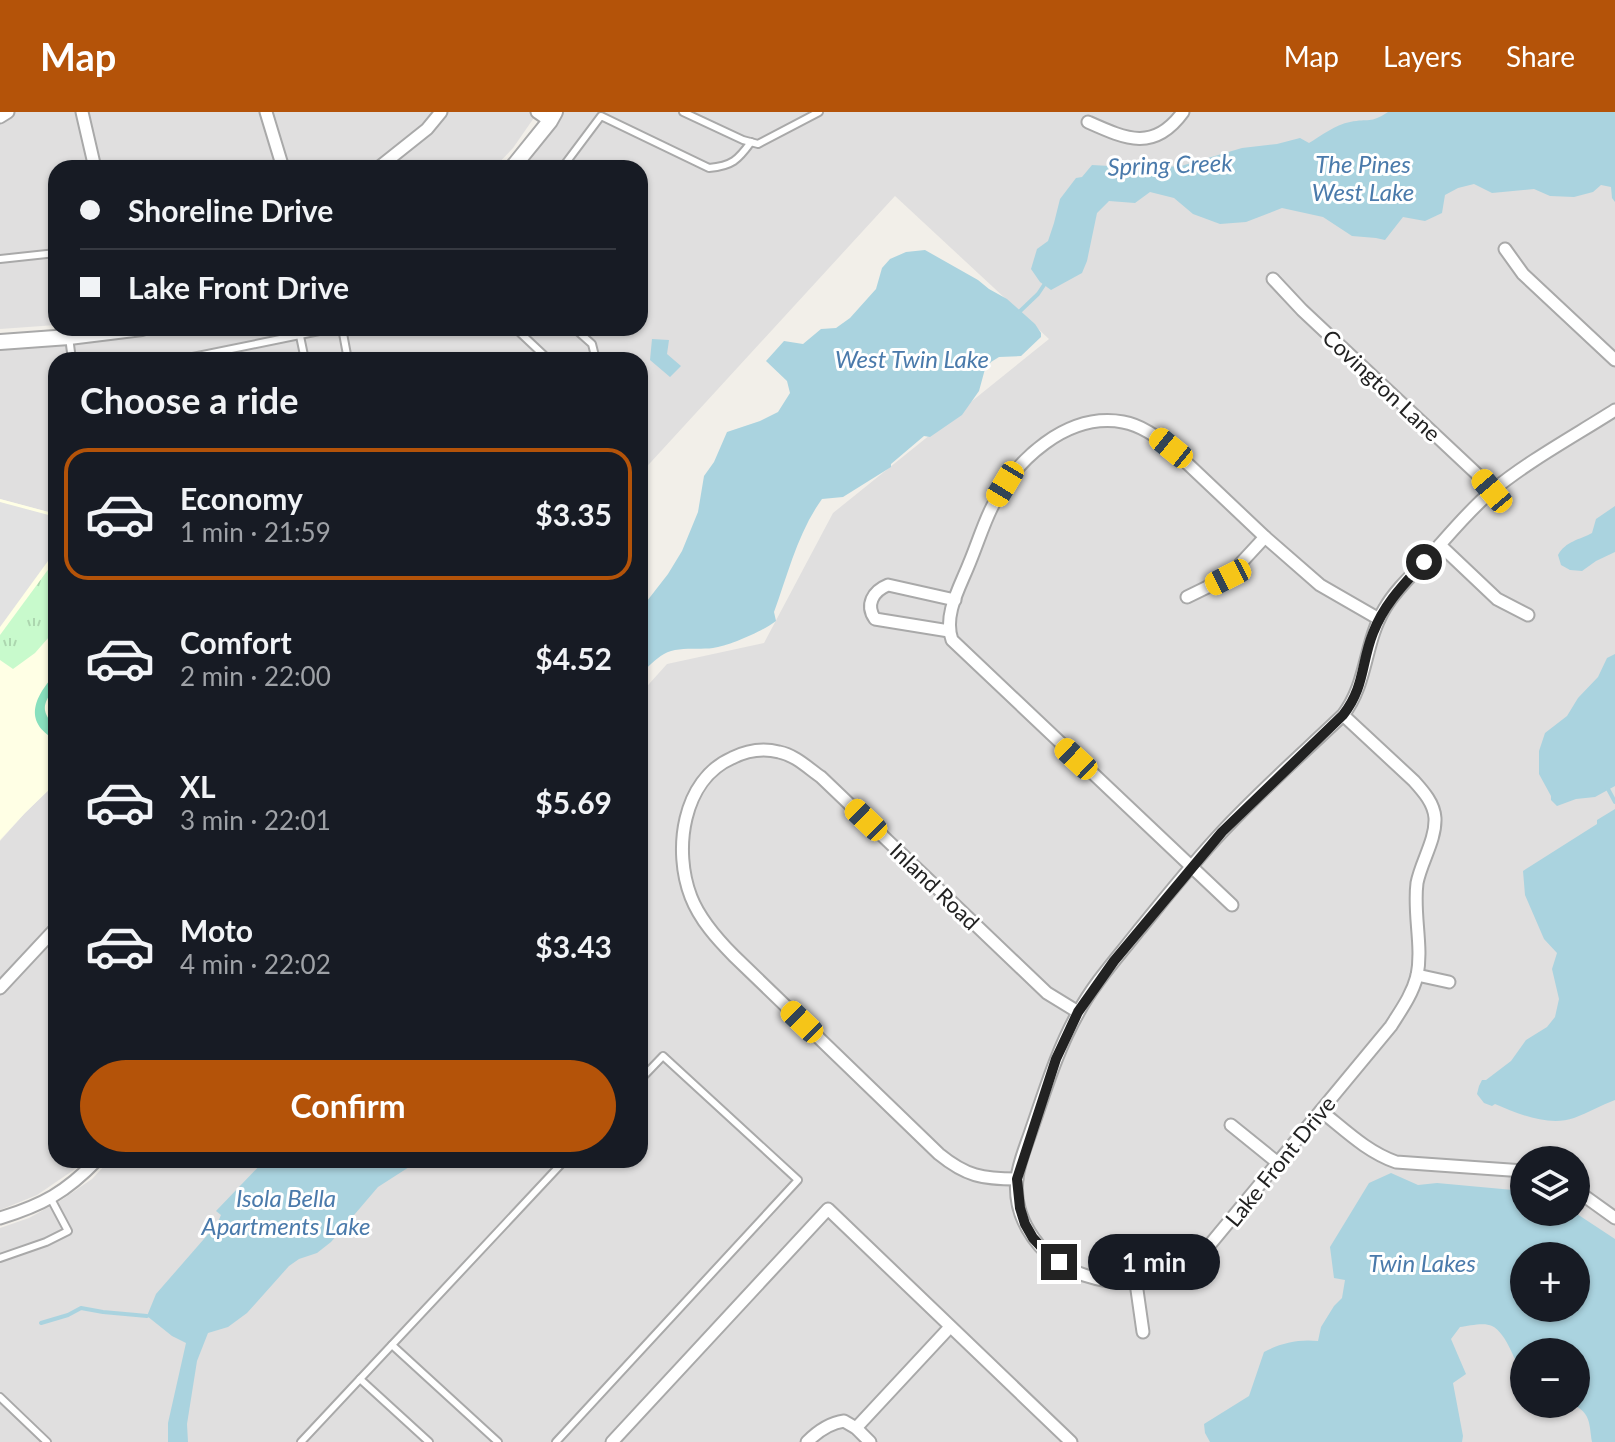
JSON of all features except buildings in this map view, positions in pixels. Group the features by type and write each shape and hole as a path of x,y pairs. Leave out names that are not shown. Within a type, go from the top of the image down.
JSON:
{"street":[{"path":"0,117 8,112"},
{"path":"82,112 93,160"},
{"path":"266,112 281,160"},
{"path":"388,160 427,129 441,112"},
{"path":"518,160 553,116 537,112"},
{"path":"1088,122 1135,140 1158,135 1183,112"},
{"path":"1505,249 1523,274 1615,360"},
{"name":"Covington Lane","path":"1273,279 1492,491"},
{"path":"0,342 77,336"},
{"path":"1017,1179 1056,1059 1078,1012 1114,961 1222,832 1343,715 1362,681 1367,653 1379,619 1395,594 1492,491 1615,410"},
{"path":"1232,905 952,640 949,631 955,600 992,507 1023,462 1047,442 1089,422 1126,422 1157,437 1320,585 1379,619"},
{"path":"1187,597 1228,577 1265,537"},
{"path":"1440,545 1497,599 1528,615"},
{"path":"949,631 875,619 871,602 876,592 888,585 955,600"},
{"name":"Lake Front Drive","path":"1017,1179 1020,1208 1033,1238 1045,1251 1078,1273 1099,1280 1136,1283 1173,1274 1203,1253 1391,1026 1405,1004 1417,975 1417,883 1435,814 1431,803 1414,781 1343,715"},
{"name":"Inland Road","path":"1017,1179 974,1176 948,1161 710,930 691,897 683,860 692,798 712,770 739,754 768,750 794,758 821,777 1047,993 1078,1012"},
{"path":"0,988 48,937"},
{"path":"1417,975 1449,982"},
{"path":"1321,1111 1377,1154 1396,1162 1510,1170"},
{"path":"1231,1125 1278,1163"},
{"path":"0,1218 51,1199 88,1168"},
{"path":"1590,1200 1615,1218"},
{"path":"612,1442 828,1209 1071,1442"},
{"path":"1136,1283 1143,1332"},
{"path":"856,1428 950,1327"},
{"path":"807,1442 814,1434 835,1422 844,1421 870,1442"}],"lane":[{"path":"683,112 758,144 819,112"},
{"path":"568,160 601,116 709,168 724,167 739,158 751,142"},
{"path":"0,259 48,254"},
{"path":"219,352 300,336 303,352"},
{"path":"524,336 540,352"},
{"path":"583,336 592,344 594,352"},
{"path":"69,337 71,352"},
{"path":"556,1442 798,1180 663,1056 648,1072"},
{"path":"301,1442 558,1168"},
{"path":"0,1258 68,1231 51,1199"},
{"path":"392,1345 498,1442"},
{"path":"360,1379 429,1442"},
{"path":"0,1397 47,1442"}],"shaded area":[{"path":"0,112 538,112 502,160 48,160 48,326 0,329"},
{"path":"564,112 1615,112 1615,1442 0,1442 0,1228 29,1218 63,1199 102,1168 648,1168 648,685 667,664 764,643 833,513 1049,339 895,196 648,465 648,352 48,352 48,512 0,499 0,349 39,348 145,336 648,336 648,160 530,160"},
{"path":"0,499 48,512 48,791 0,840"},
{"path":"0,502 48,515 48,561 0,627"},
{"path":"48,791 48,1168 77,1168 37,1195 0,1210 0,841"}],"green space":[{"path":"48,570 48,638 35,653 13,669 0,660 0,635"},
{"path":"48,683 45,710 48,735 38,725 35,716"}],"water":[{"name":"The Pines West Lake","path":"1388,112 1615,112 1615,202 1611,187 1601,185 1593,192 1574,197 1550,196 1534,189 1492,193 1474,184 1445,195 1442,213 1425,221 1403,217 1385,240 1352,236 1323,217 1282,208 1246,222 1220,224 1193,214 1174,198 1150,192 1135,203 1109,201 1097,213 1082,273 1051,290 1040,282 1031,269 1037,249 1048,241 1060,199 1076,178 1082,177 1092,165 1145,168 1181,166 1242,148 1300,138 1309,143 1339,125 1373,119"},
{"name":"West Twin Lake","path":"925,250 978,280 1007,299 1035,324 1041,337 1021,356 999,357 991,362 985,369 979,391 962,415 930,437 924,436 891,467 843,497 822,499 806,525 794,554 774,612 776,621 746,638 720,647 669,652 648,667 648,600 682,551 698,512 704,476 727,432 778,412 790,393 787,381 766,361 784,341 803,344 821,329 836,328 850,318 876,289 882,268 890,259 906,252"},
{"path":"652,339 669,340 667,354 681,366 670,377 650,360"},
{"path":"1615,506 1615,552 1582,571 1561,565 1558,555 1561,550 1592,533 1596,519"},
{"path":"1615,654 1615,786 1595,797 1576,799 1557,806 1539,774 1539,751 1545,733 1567,716 1578,698 1598,677 1607,658"},
{"path":"1615,809 1615,1100 1574,1118 1554,1121 1484,1103 1477,1094 1482,1080 1511,1061 1526,1040 1547,1027 1555,1017 1559,999 1552,969 1557,953 1544,939 1525,895 1523,871"},
{"name":"Isola Bella Apartments Lake","path":"257,1168 408,1168 378,1187 331,1242 317,1253 289,1266 247,1313 228,1327 208,1333 197,1361 187,1424 188,1442 168,1442 168,1423 186,1343 147,1316 156,1294 217,1224 221,1215 216,1211"},
{"name":"Twin Lakes","path":"1391,1173 1418,1185 1437,1183 1510,1190 1510,1226 1590,1226 1590,1223 1615,1239 1615,1442 1592,1442 1587,1418 1590,1418 1590,1338 1510,1338 1510,1348 1497,1330 1481,1324 1460,1327 1451,1339 1466,1374 1453,1383 1462,1442 1210,1442 1204,1424 1249,1396 1264,1352 1290,1342 1318,1341 1321,1327 1342,1298 1345,1280 1334,1278 1330,1247 1369,1183"}],"waterway":[{"name":"Spring Creek","path":"1017,314 1046,282"},
{"path":"1607,787 1615,802"},
{"path":"41,1323 81,1308 147,1316"}],"route":[{"path":"1059,1262 1033,1238 1025,1224 1017,1179 1056,1059 1078,1012 1114,961 1222,832 1343,715 1362,681 1372,634 1379,619 1395,594 1424,562"}]}
